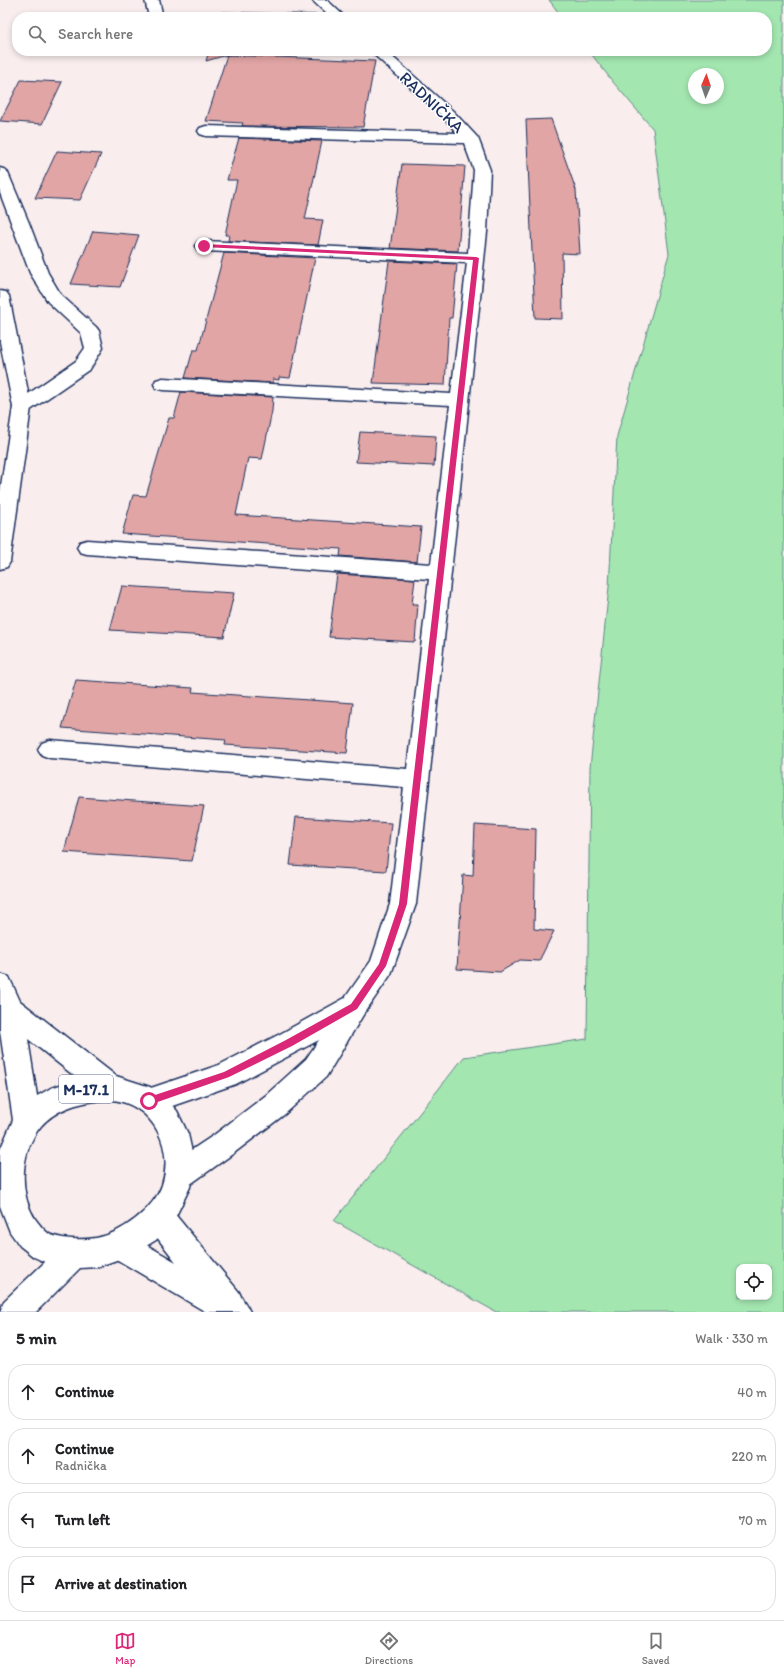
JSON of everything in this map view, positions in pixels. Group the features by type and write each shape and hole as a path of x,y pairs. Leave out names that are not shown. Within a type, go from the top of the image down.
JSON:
{"street":[{"path":"152,0 155,12"},
{"path":"319,0 332,12"},
{"name":"RADNIČKA","path":"179,1175 224,1144 274,1105 316,1068 354,1007 382,966 403,904 479,232 482,170 470,138 448,114 382,56"},
{"path":"206,131 470,138"},
{"path":"0,173 21,223 39,273 54,298 90,331 94,348 83,365 22,407"},
{"path":"204,246 476,258"},
{"path":"0,296 22,407 0,562"},
{"path":"163,384 460,400"},
{"path":"87,546 441,572"},
{"path":"50,749 417,779"},
{"name":"M-17.1","path":"5,997 109,1087"},
{"name":"M-17.1","path":"5,997 27,1121"},
{"path":"149,1101 226,1075 289,1043 354,1007"},
{"name":"M-17.1","path":"109,1087 130,1092 149,1101 169,1121 179,1146 179,1175 172,1196 159,1217 142,1234 120,1246 97,1253 73,1254 44,1246 20,1229 3,1210 5,1161 14,1140 27,1121 45,1105 65,1094 87,1088 109,1087"},
{"path":"159,1217 235,1312"},
{"path":"120,1246 235,1312"},
{"path":"15,1312 73,1254"}],"green space":[{"path":"549,0 784,0 784,1312 496,1312 334,1221 464,1057 587,1039 590,768 609,587 617,436 669,254 653,129 593,56 772,56 772,12 558,12"}],"building":[{"path":"208,56 223,56 206,61"},
{"path":"227,56 375,61 363,127 242,126 243,123 206,121"},
{"path":"21,80 62,82 42,124 0,121"},
{"path":"551,119 576,190 580,254 562,253 563,319 535,318 526,120"},
{"path":"239,138 322,141 305,219 323,220 318,245 228,241 229,235 225,235 237,180 227,180"},
{"path":"57,151 101,154 80,200 35,198"},
{"path":"402,164 465,166 458,251 390,248"},
{"path":"93,231 139,235 120,287 71,284"},
{"path":"224,253 315,258 290,378 279,377 279,380 273,379 273,383 185,378 193,350 198,350"},
{"path":"389,261 457,264 452,318 449,318 445,385 373,383"},
{"path":"181,392 273,397 272,411 262,459 248,458 236,515 421,527 417,562 340,556 341,549 122,534 133,495 146,496 169,418 174,418"},
{"path":"360,432 436,436 434,466 356,462"},
{"path":"337,574 415,579 412,604 418,604 415,642 329,637"},
{"path":"122,586 234,593 224,637 110,630"},
{"path":"76,680 193,688 192,692 353,703 347,753 225,745 226,740 62,728"},
{"path":"79,797 204,806 192,861 64,852"},
{"path":"296,817 391,823 386,871 290,865"},
{"path":"475,825 536,829 534,929 554,931 539,961 520,960 500,972 457,969 463,875 473,876"}],"route":[{"path":"149,1101 226,1075 289,1043 354,1007 382,966 403,904 476,258 204,246"}]}
